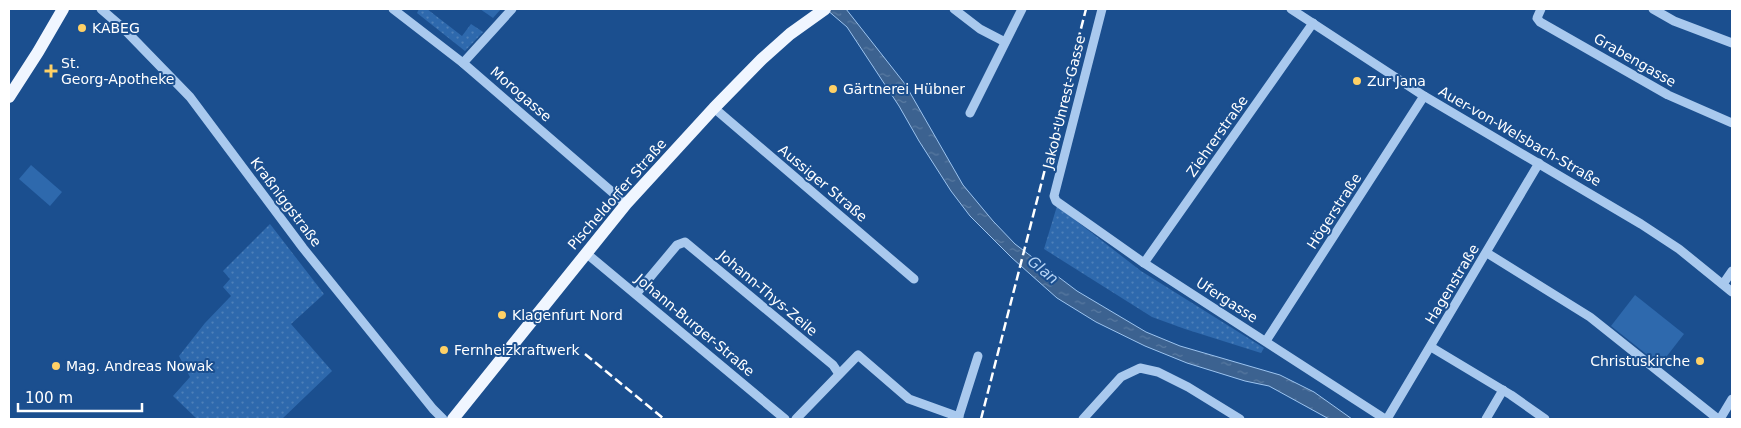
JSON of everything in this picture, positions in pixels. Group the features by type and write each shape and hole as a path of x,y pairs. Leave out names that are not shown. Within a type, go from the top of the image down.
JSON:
{"main road":[{"path":"9,97 63,9"},
{"name":"Pischeldorfer Straße","path":"453,419 626,204 714,108 774,47 819,12"}],"street":[{"name":"Kraßniggstraße","path":"101,9 130,35 190,97 303,248 443,419"},
{"name":"Morogasse","path":"394,9 463,63 626,204"},
{"path":"463,63 512,9"},
{"path":"954,9 980,29 1005,42"},
{"path":"970,113 1022,9"},
{"name":"Jakob-Unrest-Gasse","path":"1056,201 1054,196 1102,9"},
{"name":"Auer-von-Welsbach-Straße","path":"1291,9 1424,96 1651,230 1732,292"},
{"name":"Grabengasse","path":"1541,9 1538,18 1540,22 1668,95 1732,124"},
{"path":"1653,9 1674,21 1732,43"},
{"name":"Ziehrerstraße","path":"1144,263 1313,24"},
{"name":"Högerstraße","path":"1266,341 1424,96"},
{"name":"Aussiger Straße","path":"714,108 914,279"},
{"name":"Hagenstraße","path":"1386,419 1431,347 1539,163"},
{"name":"Ufergasse","path":"1056,201 1144,263 1386,419"},
{"name":"Johann-Thys-Zeile","path":"636,294 677,245 685,242 833,365 839,374"},
{"name":"Johann-Burger-Straße","path":"586,253 785,419"},
{"path":"1487,253 1590,317 1719,419 1732,399"},
{"path":"1723,284 1732,271"},
{"path":"1431,347 1528,405 1545,419"},
{"path":"796,419 858,355 909,399 958,418 978,356"},
{"path":"1083,419 1121,377 1140,368 1158,372 1188,387 1240,419"},
{"path":"1486,419 1503,390"}],"shaded area":[{"path":"419,9 427,9 462,36 471,24 483,32 465,51 417,13"},
{"path":"480,9 501,9 493,18"},
{"path":"31,165 62,192 50,206 19,179"},
{"path":"1057,206 1141,271 1264,348 1261,353 1152,317 1044,249"},
{"path":"270,224 324,294 291,324 332,371 282,419 197,419 173,396 190,377 179,356 205,323 231,296 223,287 230,279 223,271"},
{"path":"1635,295 1684,334 1660,365 1611,326"}],"water":[{"name":"Glan","path":"826,9 846,9 905,84 963,185 1015,244 1077,291 1146,332 1180,346 1280,375 1314,392 1352,419 1329,419 1269,386 1245,381 1187,363 1145,346 1096,322 1057,298 1012,258 970,216 951,191 899,106 847,27"}],"railway":[{"path":"981,419 1086,9"},
{"path":"585,354 664,419"}],"place":[{"name":"KABEG","path":"82,28"},
{"name":"St. Georg-Apotheke","path":"51,71"},
{"name":"Zur Jana","path":"1357,81"},
{"name":"Gärtnerei Hübner","path":"833,89"},
{"name":"Klagenfurt Nord","path":"502,315"},
{"name":"Fernheizkraftwerk","path":"444,350"},
{"name":"Christuskirche","path":"1700,361"},
{"name":"Mag. Andreas Nowak","path":"56,366"}]}
